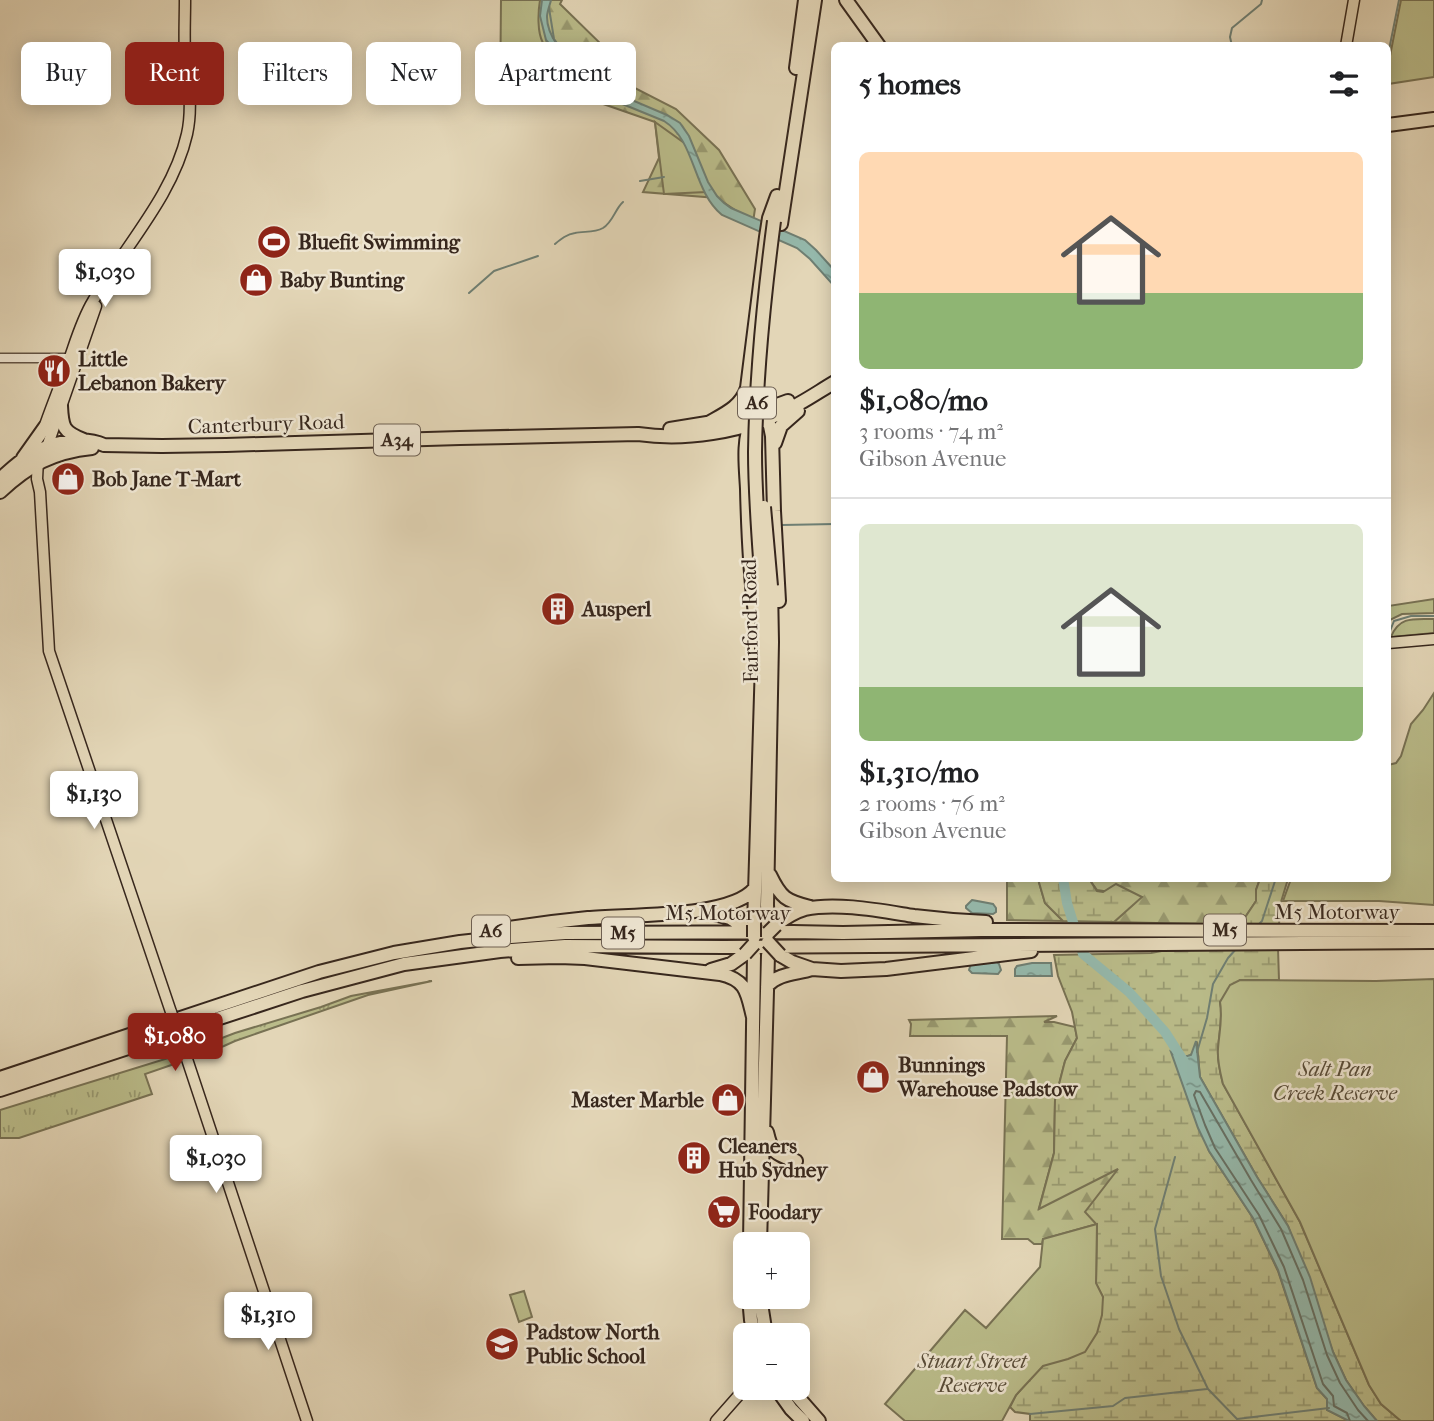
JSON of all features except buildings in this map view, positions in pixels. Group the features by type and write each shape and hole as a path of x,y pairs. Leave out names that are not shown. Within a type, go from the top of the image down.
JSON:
{"highway":[{"name":"Fairford Road","path":"761,906 769,872 772,642 766,586 763,427 777,197 805,0"},
{"name":"Fairford Road","path":"775,221 815,0"},
{"path":"846,0 876,42"},
{"path":"1391,125 1434,119"},
{"path":"708,423 732,410 741,401 747,388 755,314 775,221"},
{"name":"Canterbury Road","path":"638,434 653,437 726,430 758,417 831,376"},
{"name":"Canterbury Road","path":"0,492 29,455 71,452 104,445 218,446 638,434 758,417 797,406 831,384"},
{"name":"A6","path":"773,457 776,434 781,426 811,402 817,392"},
{"path":"61,406 64,428 87,441"},
{"path":"758,417 747,436 746,467 749,548 762,662"},
{"name":"A6","path":"758,417 771,433 773,457 774,527 780,587 776,636 772,642"},
{"path":"38,486 20,468 26,452 45,426"},
{"path":"726,430 740,438 746,467"},
{"name":"Canterbury Road","path":"41,455 65,443 96,441 104,445"},
{"name":"Canterbury Road","path":"0,479 20,468"},
{"name":"Fairford Road","path":"761,906 755,888 766,586"},
{"name":"M5","path":"769,872 783,897 814,907 857,908 1025,927"},
{"name":"A6","path":"394,953 421,944 524,926 590,918 697,911 734,902 749,895 755,888"},
{"name":"A6","path":"750,1232 753,1017 761,939 761,906"},
{"name":"M5","path":"761,939 797,912 814,907"},
{"name":"A6","path":"697,911 720,914 812,969"},
{"name":"M5 Motorway","path":"0,1078 347,964 394,953 485,939 565,933 843,933 1025,927 1434,942"},
{"name":"M5 Motorway","path":"0,1090 296,993 404,964 500,951 565,946 1025,948 1434,932"},
{"path":"703,971 726,966 761,939"},
{"path":"751,1133 757,1105 761,939"},
{"name":"A6","path":"760,1232 768,969 761,939"},
{"name":"A6","path":"767,986 786,975 812,969 886,969 1025,948"},
{"name":"M5","path":"365,974 474,961 559,957 703,971 731,976 739,981 746,991 753,1017"},
{"path":"762,1120 771,1149 796,1161"},
{"path":"785,1400 803,1421"},
{"path":"801,1400 819,1421"}],"main road":[{"path":"41,455 38,444 97,304 167,183 187,136 190,105 184,42 185,0"},
{"path":"1347,42 1354,0"},
{"path":"73,358 61,406 41,455 38,486 49,651 307,1421"},
{"path":"1391,643 1434,639"},
{"path":"716,1421 735,1400"}],"street":[{"path":"0,358 73,358"}],"green space":[{"path":"501,0 540,0 538,16 543,42 501,42"},
{"path":"537,0 562,0 560,4 599,42 538,42"},
{"path":"1401,0 1434,0 1434,77 1391,84 1391,51"},
{"path":"636,89 676,109 719,150 755,209 753,222 717,198 643,192 659,158 655,122 606,105 636,105"},
{"path":"655,122 687,145 706,192 664,194"},
{"path":"1434,599 1434,613 1402,614 1391,620 1391,606"},
{"path":"1434,619 1434,633 1391,637 1403,622"},
{"path":"1434,693 1434,905 1379,901 1283,901 1290,882 1391,882 1391,764 1396,763 1401,756 1411,724"},
{"path":"1007,882 1039,882 1045,903 1063,921 1007,920"},
{"path":"1039,882 1091,882 1097,891 1103,892 1116,884 1142,897 1114,922 1063,921 1045,903"},
{"path":"1091,882 1259,882 1256,901 1240,925 1114,922 1141,897 1097,890"},
{"path":"1259,882 1287,882 1281,902 1279,924 1240,925 1256,901"},
{"path":"1278,948 1279,980 1240,980 1220,1002 1218,1058 1223,1084 1300,1222 1369,1385 1381,1404 1401,1421 1377,1421 1346,1380 1333,1352 1288,1226 1200,1077 1197,1044 1191,1055 1180,1059 1173,1053 1209,1151 1253,1218 1278,1271 1317,1388 1327,1399 1327,1410 1349,1421 1030,1421 1030,1414 1015,1412 1010,1407 1016,1395 1103,1297 1096,1284 1097,1225 1085,1212 1118,1169 1039,1209 1054,1153 1055,1100 1065,1061 1077,1038 1072,1012 1058,976 1054,955 1151,953 1172,949"},
{"name":"Salt Pan Creek Reserve","path":"1434,979 1434,1421 1401,1421 1381,1404 1369,1385 1300,1222 1223,1084 1218,1058 1220,1002 1230,985 1240,980"},
{"path":"432,981 368,995 195,1056 193,1049 351,996"},
{"path":"1057,1016 1044,1022 1075,1027 1077,1038 1065,1061 1055,1100 1054,1153 1039,1208 1119,1167 1097,1224 1043,1239 1042,1244 1034,1244 1028,1239 1002,1239 1007,1036 910,1036 909,1020"},
{"path":"178,1055 180,1062 145,1074 152,1094 19,1138 0,1138 0,1110"},
{"name":"Stuart Street Reserve","path":"1097,1224 1096,1283 1103,1297 1102,1315 1097,1333 1085,1352 1043,1366 1016,1395 1002,1421 905,1421 885,1404 965,1310 986,1328 1040,1267 1043,1239"},
{"path":"524,1291 532,1317 519,1322 510,1295"}],"water":[{"path":"542,0 551,0 547,17 555,42 546,40 540,16"},
{"path":"636,102 680,123 689,136 708,182 717,196 731,208 805,240 831,267 831,283 797,248 722,215 705,193 682,141 664,121 625,105 636,105"},
{"path":"972,900 993,904 996,912 972,913 966,906"},
{"path":"997,962 1001,970 998,974 972,973 969,970 971,964"},
{"path":"1051,963 1052,976 1015,976 1017,966"},
{"path":"1196,1041 1200,1077 1288,1226 1310,1277 1333,1352 1346,1380 1377,1421 1349,1421 1327,1410 1327,1399 1317,1388 1278,1270 1253,1218 1209,1151 1171,1052 1180,1058 1191,1055"}],"waterway":[{"path":"1231,42 1232,28 1261,4 1262,0"},
{"path":"1391,42 1399,0"},
{"path":"549,8 556,42"},
{"path":"640,181 664,177"},
{"path":"555,244 569,234 603,228 623,202"},
{"path":"469,293 494,271 538,256"},
{"path":"782,525 831,524"},
{"path":"1391,628 1394,621 1411,616 1434,616"},
{"path":"1064,882 1067,903 1083,954 1129,992 1165,1032 1188,1068"},
{"path":"1257,926 1262,921 1275,882"},
{"path":"1197,1052 1213,984 1237,948"},
{"path":"1175,1157 1155,1229 1161,1276 1179,1329 1208,1389 1237,1419 1329,1408"},
{"path":"1030,1414 1113,1406 1125,1398 1207,1389"}],"place":[{"name":"Bluefit Swimming","path":"274,242"},
{"name":"Baby Bunting","path":"256,280"},
{"name":"Little Lebanon Bakery","path":"54,371"},
{"name":"Bob Jane T-Mart","path":"68,479"},
{"name":"Ausperl","path":"558,609"},
{"name":"Bunnings Warehouse Padstow","path":"873,1077"},
{"name":"Master Marble","path":"728,1100"},
{"name":"Cleaners Hub Sydney","path":"694,1158"},
{"name":"Foodary","path":"724,1212"},
{"name":"Padstow North Public School","path":"502,1344"}]}
